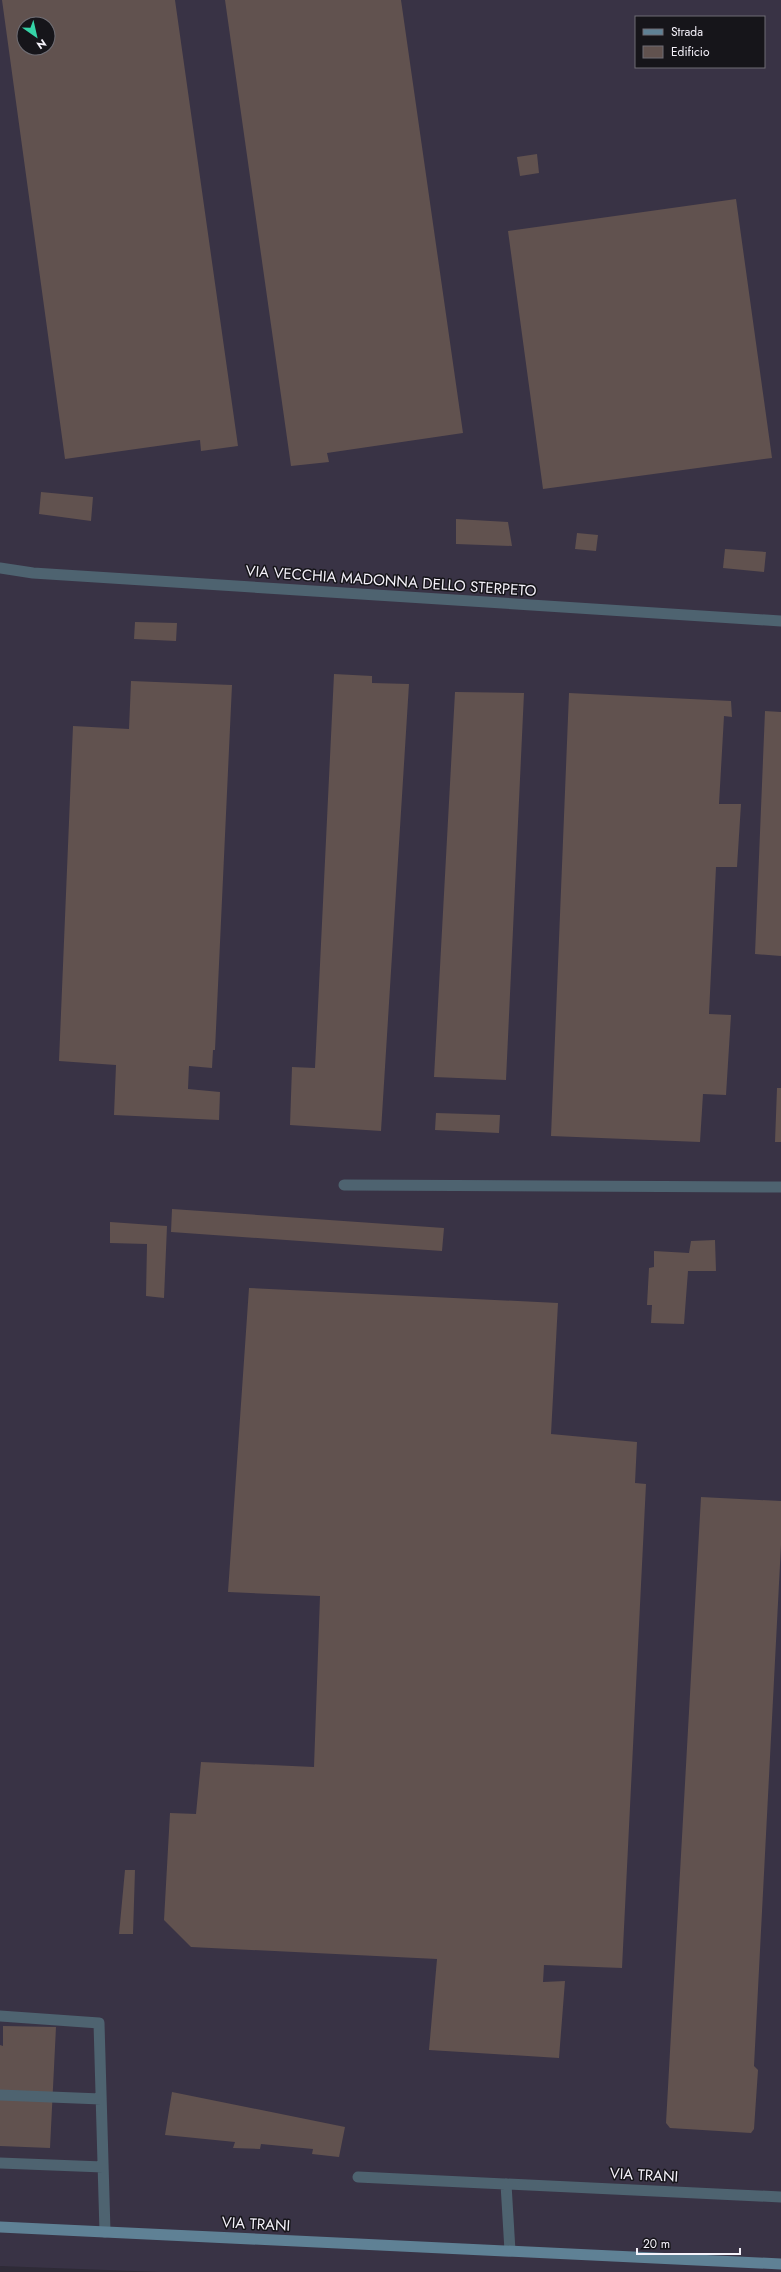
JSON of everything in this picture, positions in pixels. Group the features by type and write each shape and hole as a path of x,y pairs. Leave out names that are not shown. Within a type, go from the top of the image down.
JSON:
{"main road":[{"name":"VIA TRANI","path":"0,2227 781,2264"}],"street":[{"name":"VIA VECCHIA MADONNA DELLO STERPETO","path":"0,568 33,573 781,621"},
{"path":"344,1185 781,1187"},
{"path":"0,2016 100,2023 105,2232"},
{"path":"0,2095 101,2099"},
{"path":"0,2163 103,2167"},
{"name":"VIA TRANI","path":"358,2177 781,2197"},
{"path":"506,2184 510,2251"}],"shaded area":[{"path":"0,0 781,0 781,2272 160,2272 0,2266"}],"building":[{"path":"2,0 175,0 238,446 201,451 200,440 65,459"},
{"path":"225,0 401,0 463,433 327,453 329,462 291,466"},
{"path":"537,154 539,173 520,176 517,157"},
{"path":"736,199 772,458 543,489 508,231"},
{"path":"41,492 93,497 91,521 39,514"},
{"path":"456,519 508,522 512,546 456,544"},
{"path":"577,533 598,535 596,551 575,549"},
{"path":"725,549 766,552 764,572 723,568"},
{"path":"135,622 177,623 176,641 134,639"},
{"path":"334,674 372,676 372,683 409,684 381,1131 290,1125 292,1067 315,1068"},
{"path":"131,681 232,685 215,1050 213,1050 212,1068 189,1066 188,1089 220,1092 219,1120 114,1115 116,1065 59,1061 73,726 129,729"},
{"path":"455,692 524,693 506,1080 434,1077"},
{"path":"569,693 731,701 732,717 724,716 719,804 741,804 737,867 716,867 709,1014 731,1015 726,1095 703,1094 700,1142 551,1136"},
{"path":"765,711 781,712 781,956 755,954"},
{"path":"777,1088 781,1088 781,1142 775,1142"},
{"path":"436,1113 500,1115 499,1133 435,1130"},
{"path":"172,1209 444,1228 442,1251 171,1232"},
{"path":"110,1222 167,1226 164,1298 146,1296 147,1244 110,1243"},
{"path":"715,1240 716,1271 688,1271 684,1324 651,1323 652,1305 647,1305 649,1268 654,1267 654,1251 689,1253 691,1241"},
{"path":"249,1288 558,1303 551,1434 637,1442 635,1483 646,1484 622,1968 544,1965 543,1982 565,1981 559,2058 429,2050 437,1959 191,1947 164,1920 170,1813 196,1814 201,1762 314,1767 320,1596 228,1592"},
{"path":"701,1497 781,1501 781,1545 754,2066 758,2070 754,2129 751,2133 670,2128 666,2123"},
{"path":"125,1870 135,1870 133,1934 119,1934"},
{"path":"3,2026 56,2027 50,2148 0,2146 0,2045 3,2046"},
{"path":"172,2092 345,2127 339,2157 312,2154 313,2149 261,2144 260,2149 233,2148 235,2142 165,2135"}]}
